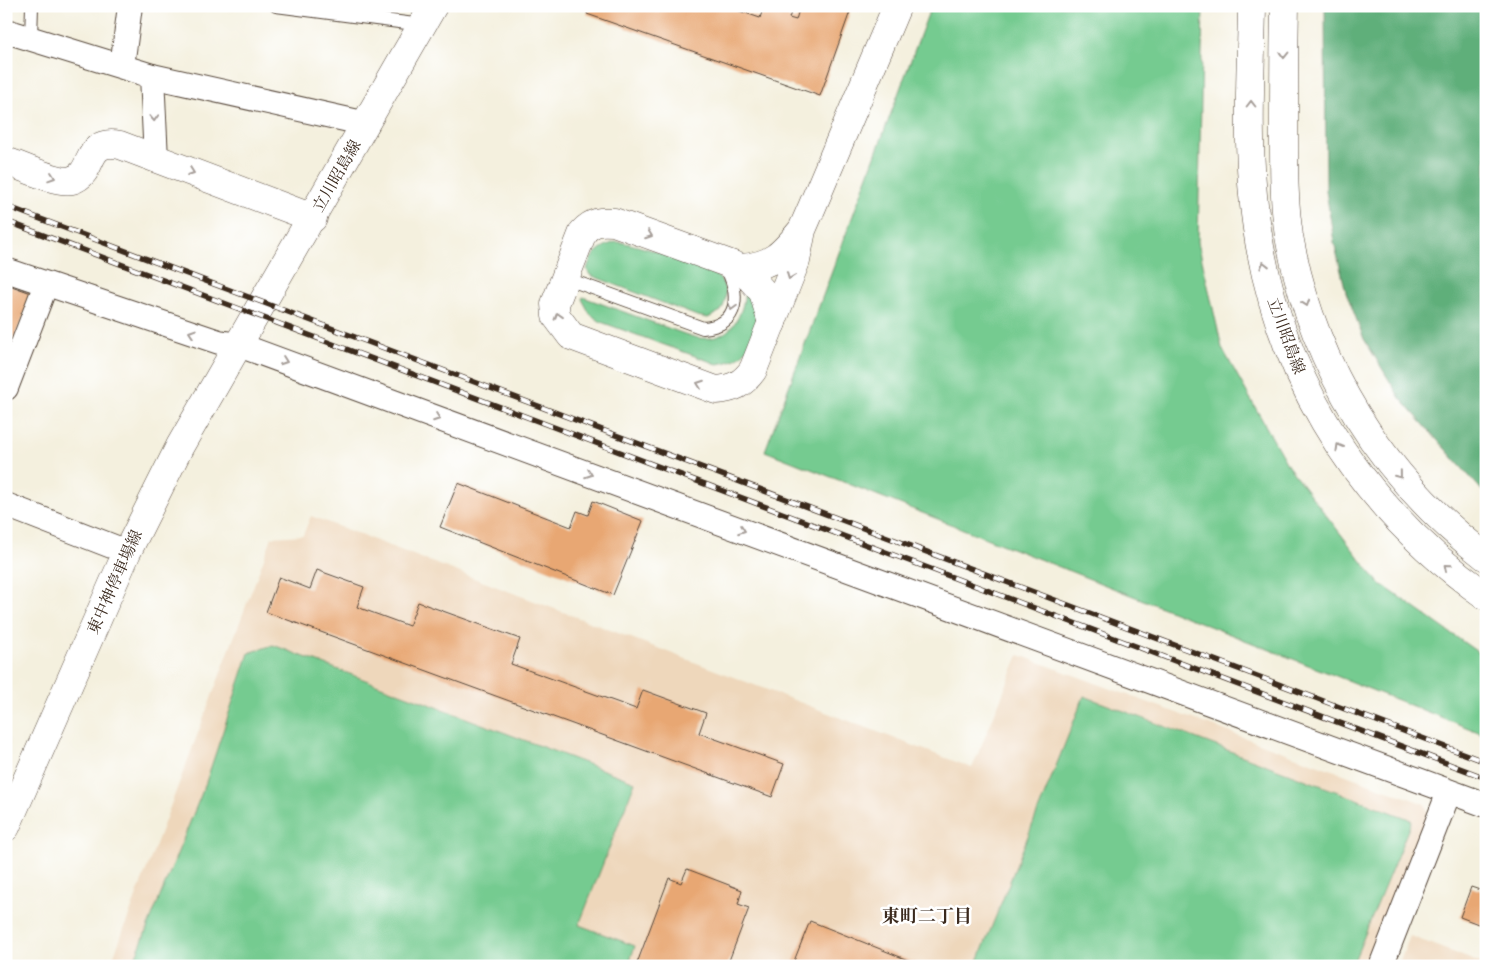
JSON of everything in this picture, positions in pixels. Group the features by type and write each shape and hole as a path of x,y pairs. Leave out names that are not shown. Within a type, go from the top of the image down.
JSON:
{"main road":[{"path":"802,230 777,258 759,267 732,264 614,222 601,221 590,224 583,232 555,304 556,316 571,336 716,390 728,390 739,385 747,378 753,370 796,261 802,230 897,6"},
{"name":"立川昭島線","path":"1252,6 1253,194 1260,250 1273,305 1291,357 1315,406 1344,456 1377,498 1420,544 1486,596"},
{"name":"立川昭島線","path":"1285,6 1284,183 1289,236 1303,293 1322,346 1347,400 1377,448 1413,493 1452,531 1486,557"},
{"name":"立川昭島線","path":"239,345 428,16"},
{"path":"6,161 63,181 74,180 81,174 99,146 108,143 120,145 313,218"},
{"path":"732,264 763,292 772,323"},
{"name":"東中神停車場線","path":"6,827 127,552 180,446 239,345"}],"street":[{"path":"122,66 130,6"},
{"path":"6,31 152,76 367,124"},
{"path":"152,76 156,159"},
{"path":"6,270 219,342 239,345 1486,806"},
{"path":"6,388 46,284"},
{"path":"6,505 127,552"},
{"path":"1381,966 1449,792"}],"lane":[{"path":"31,38 32,6"},
{"path":"276,6 428,16"},
{"path":"565,278 692,326 712,327 722,324 734,309 736,293 732,264"}],"shaded area":[{"path":"311,516 972,768 1019,655 1425,804 1428,813 1368,966 110,966 272,537 303,535"},
{"path":"1410,936 1486,965 1486,966 1398,966"}],"green space":[{"path":"931,6 1203,6 1198,242 1222,348 1288,466 1378,582 1486,658 1486,735 765,451"},
{"path":"1325,6 1486,6 1486,495 1400,398 1364,339 1346,292 1334,242 1326,191"},
{"path":"616,242 652,250 713,274 722,282 725,290 721,311 708,318 697,316 590,275 587,270 588,264 594,255 601,248"},
{"path":"747,289 760,320 746,350 735,359 717,364 601,322 590,314 582,299 583,297 690,336 713,338 730,329 736,321 745,290"},
{"path":"273,645 635,782 579,925 635,946 628,966 132,966 205,785 249,653"},
{"path":"1084,696 1412,820 1352,966 976,966"}],"building":[{"path":"589,6 725,6 760,18 764,6 781,6 792,10 789,18 796,20 800,6 852,6 820,96 587,14"},
{"path":"6,284 34,294 13,340 6,337"},
{"path":"6,342 12,345 6,357"},
{"path":"458,483 571,527 577,511 588,515 593,501 643,521 613,595 440,527"},
{"path":"317,570 364,587 357,607 409,626 418,602 520,639 511,664 636,709 643,690 706,713 699,733 784,764 772,797 266,612 279,577 310,589"},
{"path":"687,869 742,890 738,904 749,908 727,966 636,966 669,878 681,883"},
{"path":"1471,887 1486,892 1486,927 1460,917"},
{"path":"810,921 923,966 792,966"}],"railway":[{"path":"6,206 1486,762"},
{"path":"6,221 1486,778"}],"district":[{"name":"東町二丁目","path":"927,916"}]}
